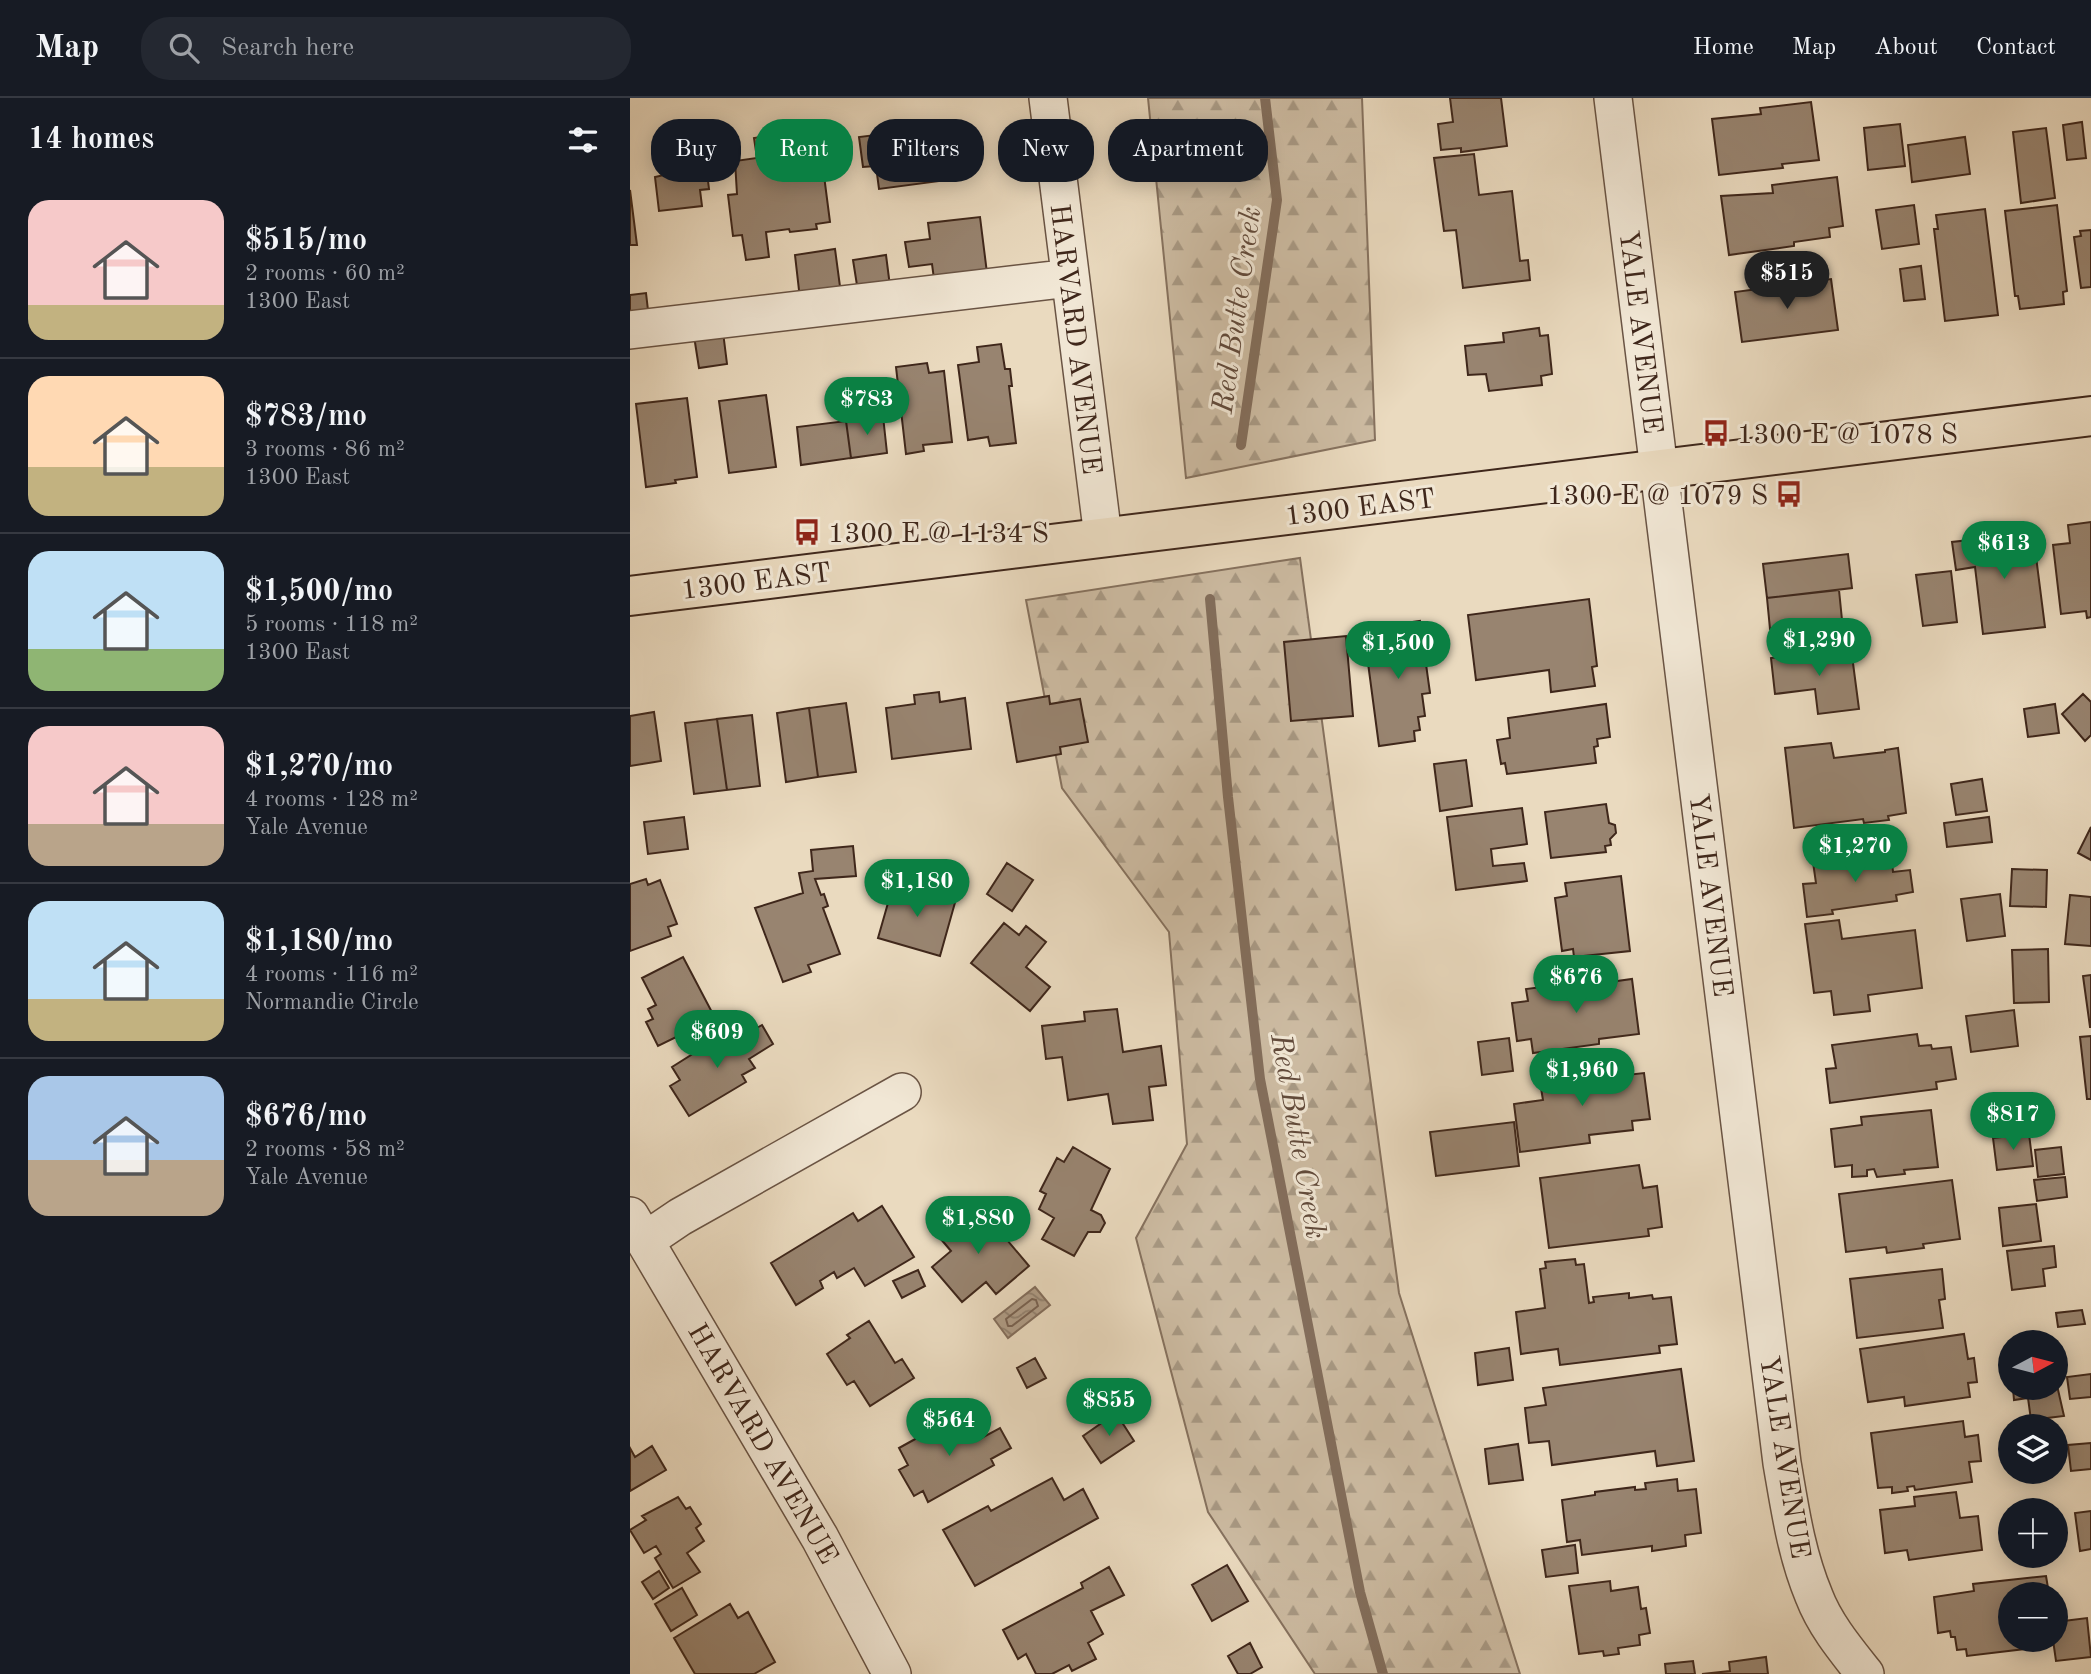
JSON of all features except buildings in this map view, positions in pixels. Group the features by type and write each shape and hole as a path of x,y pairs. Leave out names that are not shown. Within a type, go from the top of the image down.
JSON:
{"main road":[{"name":"1300 EAST","path":"630,596 2091,416"}],"street":[{"name":"HARVARD AVENUE","path":"1048,98 1102,537"},
{"name":"YALE AVENUE","path":"1613,98 1779,1436 1795,1542 1814,1598 1837,1638 1865,1674"},
{"path":"630,330 1070,278"},
{"path":"638,1228 680,1217 902,1092"},
{"name":"HARVARD AVENUE","path":"638,1228 820,1538 892,1674"}],"green space":[{"path":"1148,98 1362,98 1375,440 1186,478 1156,182 1268,182 1268,119 1150,119"},
{"path":"1300,558 1399,1293 1520,1674 1315,1674 1208,1512 1136,1238 1187,1144 1169,932 1062,788 1026,600"}],"water":[{"path":"1035,1287 1050,1305 1008,1338 994,1319"}],"waterway":[{"name":"Red Butte Creek","path":"1241,445 1277,200 1265,98"},
{"name":"Red Butte Creek","path":"1210,599 1228,797 1260,1079 1360,1592 1383,1674"}],"place":[{"name":"1300 E @ 1078 S","path":"1716,433"},
{"name":"1300 E @ 1079 S","path":"1789,494"},
{"name":"1300 E @ 1134 S","path":"807,532"}]}
